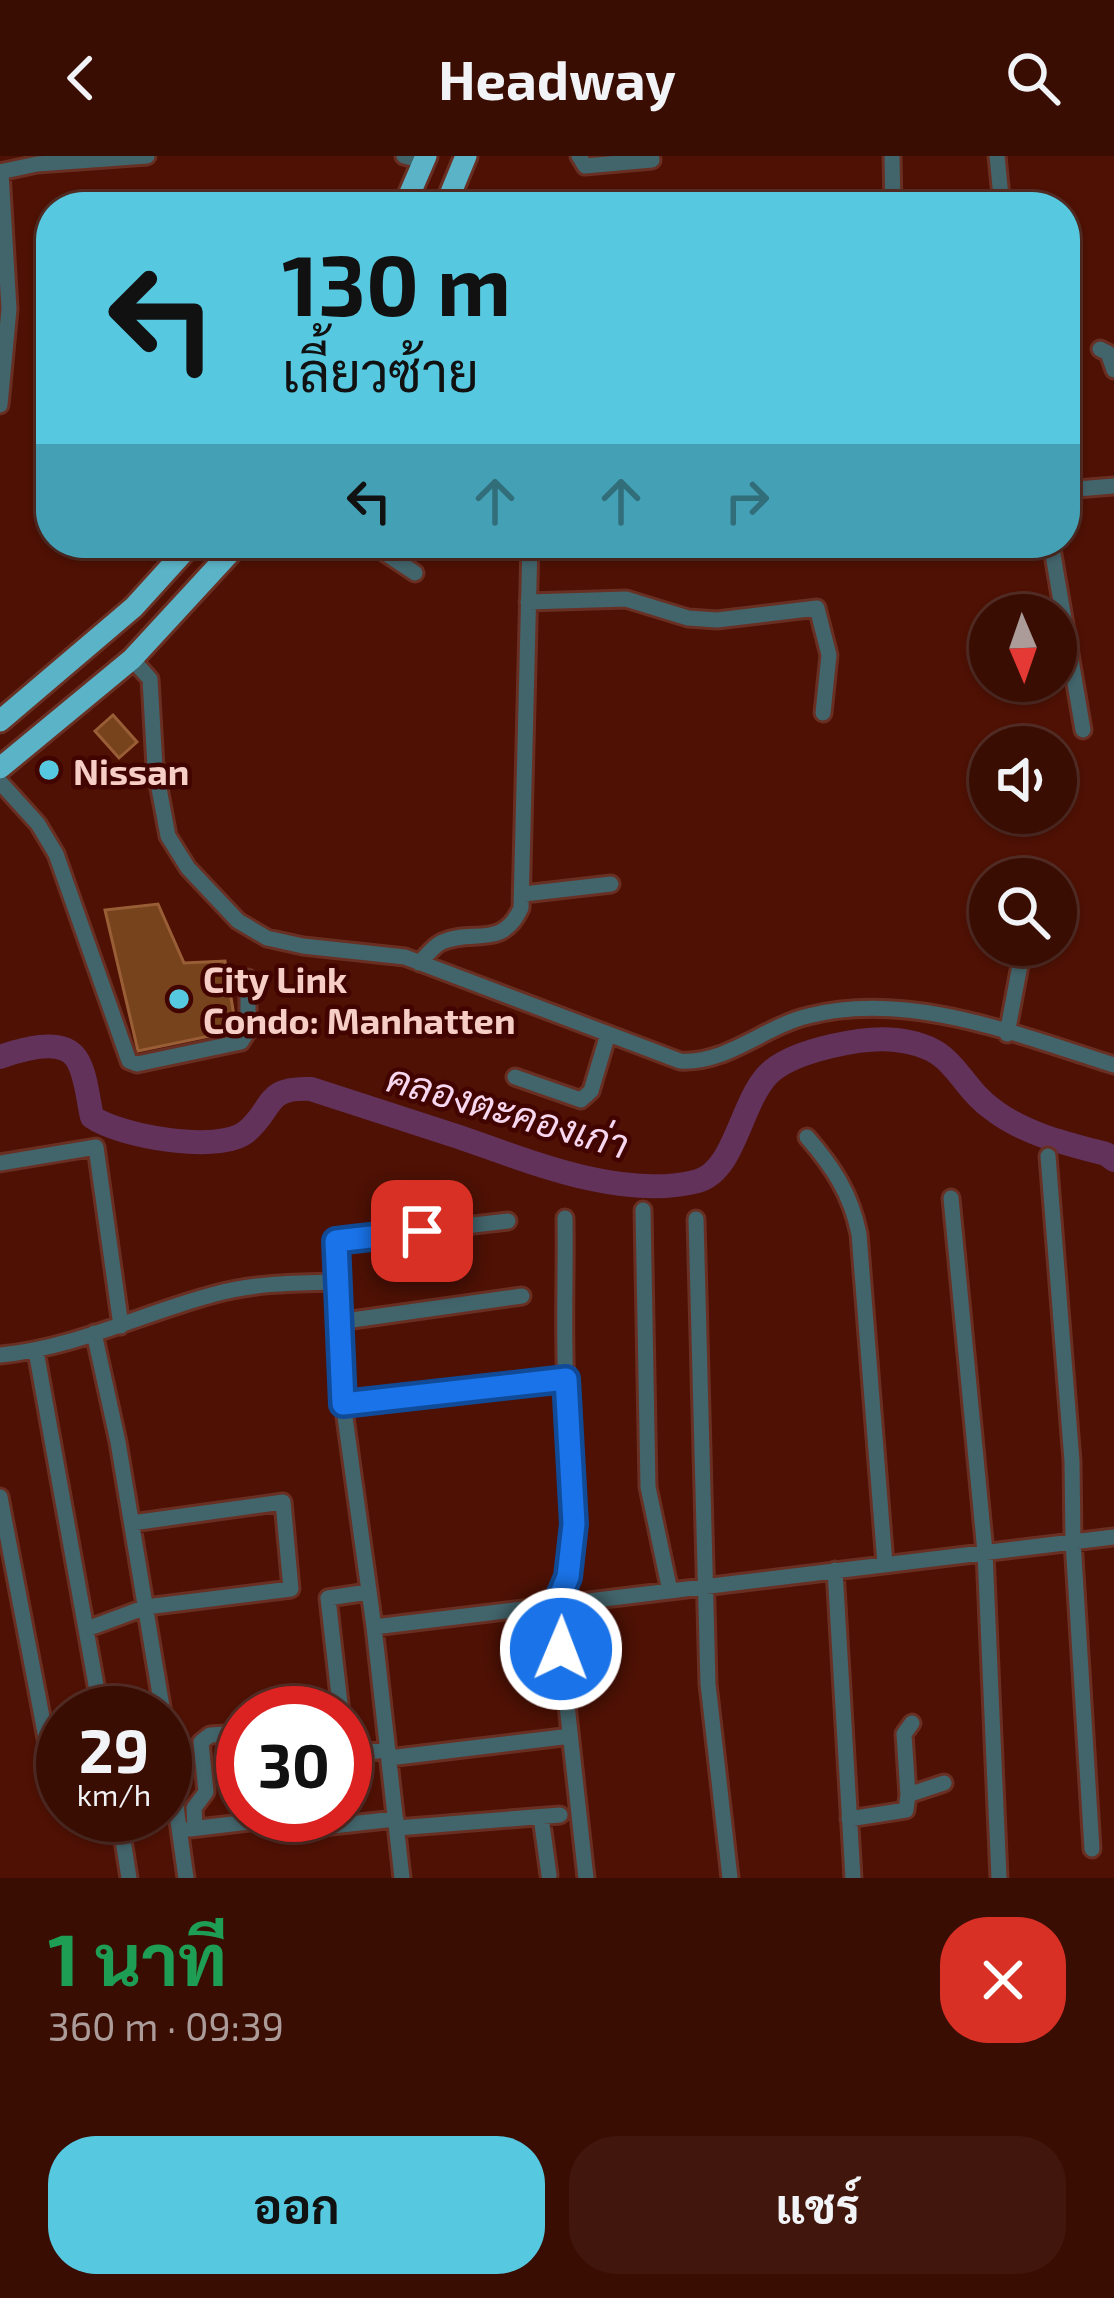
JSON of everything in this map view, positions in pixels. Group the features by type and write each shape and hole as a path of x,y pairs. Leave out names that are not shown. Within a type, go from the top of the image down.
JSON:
{"highway":[{"path":"451,192 466,156"},
{"path":"408,192 418,158"},
{"path":"0,722 134,607 178,558"},
{"path":"0,768 133,659 225,558"}],"street":[{"path":"0,405 9,309 1,172 98,157 147,156"},
{"path":"579,156 585,166 652,160 651,156"},
{"path":"892,156 893,192"},
{"path":"997,156 1001,192"},
{"path":"1100,349 1108,353 1114,370"},
{"path":"1080,489 1114,486"},
{"path":"393,558 415,572"},
{"path":"419,963 442,942 494,935 515,922 524,894 529,558"},
{"path":"1054,558 1084,730"},
{"path":"528,602 626,599 688,618 717,620 817,608 829,655 823,713"},
{"path":"133,659 150,679 155,767 169,836 213,897 238,921 266,938 405,957 680,1060 718,1058 768,1028 811,1015 863,1008 915,1010 1114,1065"},
{"path":"0,782 38,824 56,854 129,1061 137,1064 241,1042 248,1031 248,979"},
{"path":"524,894 611,884"},
{"path":"1006,1034 1020,966"},
{"path":"515,1077 581,1100 590,1091 608,1034"},
{"path":"807,1137 841,1181 853,1204 859,1234 885,1564"},
{"path":"0,1163 96,1148 122,1326"},
{"path":"1048,1156 1072,1461 1093,1849"},
{"path":"951,1198 985,1552 999,1878"},
{"path":"643,1210 648,1487 670,1591"},
{"path":"565,1218 566,1379 574,1524 568,1577 556,1605 586,1878"},
{"path":"695,1219 704,1587 714,1766 730,1878"},
{"path":"402,1878 343,1404 336,1241 508,1221"},
{"path":"0,1355 36,1351 216,1293 261,1285 336,1282"},
{"path":"338,1322 522,1297"},
{"path":"94,1333 159,1686"},
{"path":"36,1351 96,1686"},
{"path":"343,1404 566,1379"},
{"path":"0,1498 36,1686"},
{"path":"87,1629 146,1607 291,1589 283,1502 132,1523"},
{"path":"374,1627 1114,1537"},
{"path":"835,1570 853,1878"},
{"path":"338,1686 328,1598 368,1592"},
{"path":"849,1819 906,1810 904,1734 912,1723"},
{"path":"192,1815 206,1792 202,1738 216,1736"},
{"path":"372,1754 563,1738"},
{"path":"908,1795 944,1783"},
{"path":"372,1822 560,1815"},
{"path":"542,1817 549,1875"},
{"path":"123,1842 129,1878"},
{"path":"186,1878 187,1842"}],"building":[{"path":"113,715 137,742 119,758 95,731"},
{"name":"City Link Condo: Manhatten","path":"158,904 184,963 225,961 236,1028 138,1051 105,910"}],"waterway":[{"name":"คลองตะคองเก่า","path":"0,1057 40,1047 69,1052 82,1071 92,1117 145,1136 192,1142 232,1138 246,1132 277,1095 311,1089 577,1176 669,1186 698,1181 722,1163 753,1096 773,1070 832,1046 896,1040 917,1044 944,1058 982,1101 1008,1120 1114,1160"}],"place":[{"name":"Nissan","path":"49,770"},
{"name":"City Link Condo: Manhatten","path":"179,999"}],"route":[{"path":"422,1231 336,1241 343,1404 566,1379 574,1524 568,1577 556,1605 561,1649"}]}
